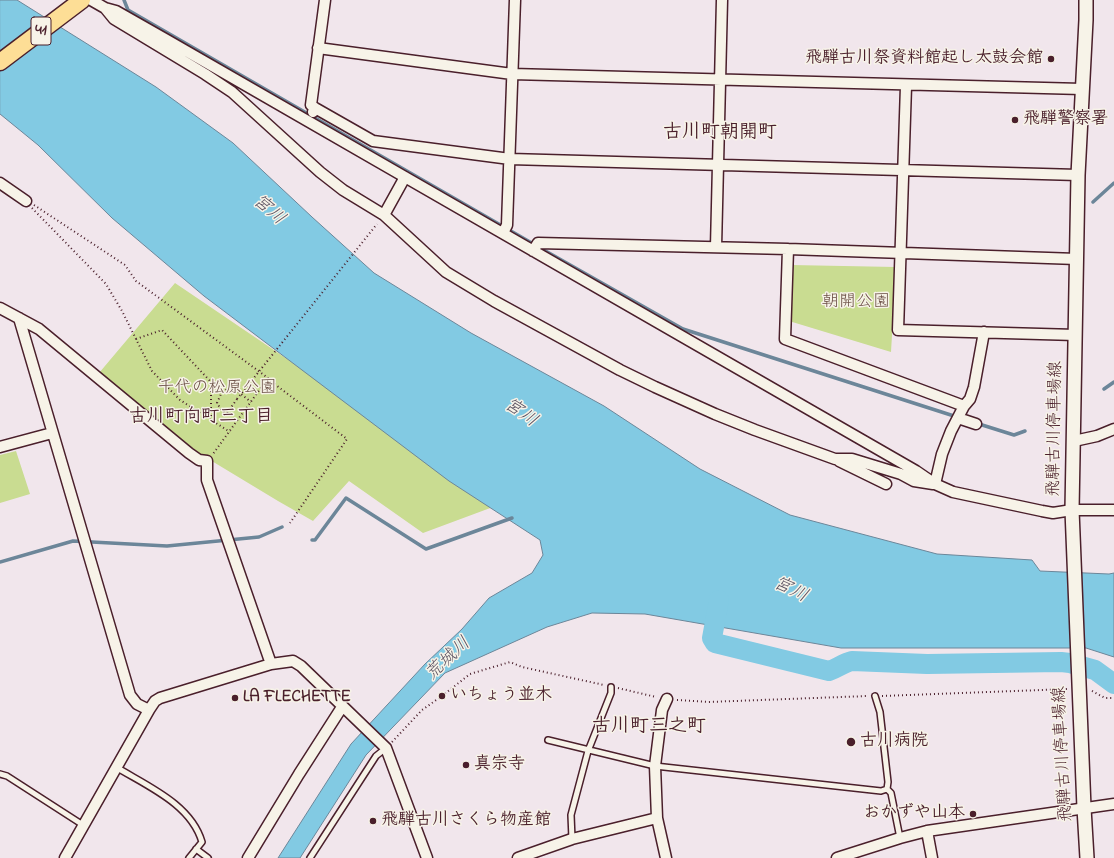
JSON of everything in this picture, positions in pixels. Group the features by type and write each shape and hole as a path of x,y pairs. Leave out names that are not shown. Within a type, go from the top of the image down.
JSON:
{"highway":[{"name":"41","path":"0,62 82,0"}],"main road":[{"name":"飛騨古川停車場線","path":"1086,0 1078,175 1072,514 1087,858"}],"street":[{"path":"90,0 105,8 116,11 311,115 405,177 505,229 730,365 916,470 935,484 953,492 1053,513 1072,514 1114,510"},
{"path":"311,115 311,105 325,0"},
{"path":"505,229 510,159 515,0"},
{"path":"716,247 722,0"},
{"path":"105,8 114,19 232,92 320,172 343,190 384,215 446,272 455,278 620,370 715,414 835,459 886,484"},
{"path":"318,48 512,74 719,79 906,86 1082,89"},
{"path":"906,86 898,330 1076,335"},
{"path":"311,115 374,141 510,159 1078,175"},
{"path":"384,215 405,177"},
{"path":"0,183 26,201"},
{"path":"535,247 716,247 1077,259"},
{"path":"788,249 785,339 964,406"},
{"path":"0,308 39,329 189,453 199,460 207,461 207,480 271,664"},
{"path":"19,318 130,695 137,704 149,710"},
{"path":"935,484 942,454 964,406 970,399 974,387 984,332"},
{"path":"958,418 976,424"},
{"path":"1074,441 1097,436 1114,429"},
{"path":"0,447 52,433"},
{"path":"835,459 852,459 901,474 914,482 935,484"},
{"path":"65,858 155,702 160,698 271,664 293,661 301,666 386,748 427,858"},
{"path":"666,858 657,818 654,766 662,710 667,699"},
{"path":"248,858 299,774 345,709"},
{"path":"837,858 927,831 1114,804"},
{"path":"518,858 572,839 657,818"},
{"path":"927,831 932,858"}],"lane":[{"path":"572,839 571,815 588,751 611,693 611,687"},
{"path":"875,696 880,712 888,782 887,788 891,793 900,838"},
{"path":"548,740 654,766 881,791 887,788"},
{"path":"310,858 376,756 386,748"},
{"path":"116,768 167,798 182,809 200,832 202,842 190,858"},
{"path":"0,774 7,776 83,825"},
{"path":"196,849 208,858"}],"path":[{"path":"26,201 106,284 122,310 152,371 180,400 230,432"},
{"path":"26,201 38,207 124,265 136,281 268,378 347,439 290,523"},
{"path":"252,402 232,386 221,394 217,403 222,411 227,414 237,399 377,224"},
{"path":"136,339 162,330 211,382 211,420"},
{"path":"207,461 230,432 268,378"},
{"path":"386,748 422,710 470,674 510,662 522,667 667,699 708,702 875,696 1079,686 1105,698 1114,698"}],"green space":[{"name":"朝開公園","path":"791,265 896,267 891,352 789,321"},
{"name":"千代の松原公園","path":"175,283 501,504 423,533 349,481 313,521 177,440 99,373"},
{"path":"16,451 30,494 0,503 0,455"}],"water":[{"path":"0,0 17,0 156,87 233,143 374,273 471,333 604,406 700,469 790,515 937,554 1032,560 1040,571 1114,573 1114,657 1086,648 841,648 645,614 592,613 547,627 445,673 366,755 300,858 278,858 351,744 425,664 462,629 489,598 532,573 543,555 540,540 449,481 204,296 112,218 38,145 0,114"}],"waterway":[{"path":"124,0 128,10 683,329 954,416"},
{"path":"1093,202 1114,183"},
{"path":"1104,389 1114,382"},
{"path":"979,424 1014,435 1025,431"},
{"path":"312,540 315,540 346,498 426,549 512,518"},
{"path":"0,562 73,541 167,546 259,537 282,527"},
{"path":"719,600 712,638 715,643 829,671 852,661 927,664 1061,662 1095,670 1114,684"}],"place":[{"name":"飛騨古川祭資料館起し太鼓会館","path":"1051,59"},
{"name":"飛騨警察署","path":"1015,120"},
{"name":"いちょう並木","path":"442,696"},
{"name":"LA FLECHETTE","path":"235,698"},
{"name":"古川病院","path":"851,742"},
{"name":"真宗寺","path":"466,765"},
{"name":"おかずや山本","path":"973,814"},
{"name":"飛騨古川さくら物産館","path":"373,821"}],"district":[{"name":"古川町朝開町","path":"720,134"},
{"name":"古川町向町三丁目","path":"201,418"},
{"name":"古川町三之町","path":"649,728"}],"water label":[{"name":"宮川","path":"268,211"},
{"name":"宮川","path":"520,414"},
{"name":"宮川","path":"790,591"},
{"name":"荒城川","path":"449,660"}]}
